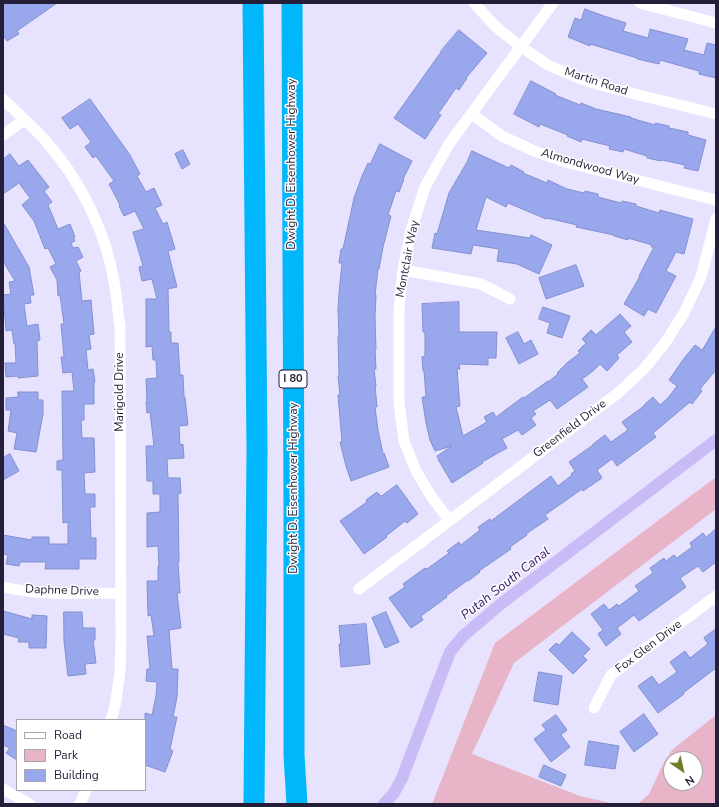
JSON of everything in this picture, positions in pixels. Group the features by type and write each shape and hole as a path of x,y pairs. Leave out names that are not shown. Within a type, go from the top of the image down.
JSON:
{"highway":[{"path":"253,3 257,451 254,804"},
{"name":"Dwight D. Eisenhower Highway","path":"292,3 294,755 297,804"}],"street":[{"name":"Martin Road","path":"474,3 496,27 548,65 581,80 716,114"},
{"name":"Montclair Way","path":"449,520 431,496 416,470 404,441 399,403 399,310 403,270 411,230 425,187 450,144 520,46 553,3"},
{"path":"640,3 716,22"},
{"name":"Marigold Drive","path":"3,99 44,139 63,162 79,186 96,220 107,251 115,287 120,326 121,637 120,672 115,706 111,719"},
{"name":"Almondwood Way","path":"472,114 502,136 534,151 569,163 716,200"},
{"path":"3,135 24,120"},
{"name":"Greenfield Drive","path":"359,589 618,393 644,368 665,344 684,313 701,276 716,219"},
{"path":"403,270 481,284 510,299"},
{"name":"Daphne Drive","path":"3,586 36,592 121,592"},
{"name":"Fox Glen Drive","path":"594,708 611,675 716,596"},
{"path":"3,789 30,804"},
{"path":"80,804 86,791"}],"green space":[{"path":"716,477 716,509 514,663 472,754 580,796 615,804 432,804 495,643"},
{"path":"716,715 716,804 638,804 649,794 663,764 663,791 703,791 703,751 671,751"}],"building":[{"path":"3,3 57,3 17,31 19,34 7,41 3,35"},
{"path":"585,9 626,23 623,31 648,38 650,29 688,39 684,50 704,55 707,43 716,45 716,78 699,74 699,71 660,60 659,64 637,59 590,44 590,46 568,37 575,18 581,20"},
{"path":"459,30 487,53 466,78 459,90 456,88 438,114 441,115 425,139 394,118 441,51"},
{"path":"531,81 556,94 555,95 580,105 581,103 596,109 631,117 655,125 655,123 669,126 669,128 688,132 688,135 706,140 698,171 684,168 685,165 647,158 647,156 624,149 623,152 609,149 610,146 582,139 581,142 540,124 539,127 514,114"},
{"path":"90,99 130,155 140,174 137,176 146,192 154,188 162,205 155,208 163,224 167,222 175,249 168,251 177,287 168,289 169,332 171,332 171,343 178,343 180,375 183,375 188,425 179,426 180,445 183,444 184,458 167,459 168,478 180,478 181,493 178,494 178,562 180,593 177,593 181,628 169,630 172,669 178,669 177,697 173,717 177,717 170,749 173,751 165,772 146,765 145,719 145,713 152,715 157,682 146,681 147,669 150,669 147,636 154,636 151,615 148,616 147,581 158,581 159,566 158,546 147,547 147,513 160,512 160,494 153,494 153,481 147,481 146,446 154,446 150,412 147,413 146,379 157,378 156,360 153,360 152,346 146,347 146,299 157,299 152,279 142,281 139,267 143,266 133,232 144,229 135,211 124,216 109,184 114,181 96,156 93,158 85,147 91,142 78,124 70,129 62,118"},
{"path":"380,144 412,161 403,179 399,192 396,191 388,215 391,216 378,269 375,295 376,369 374,369 377,407 375,407 383,454 384,453 389,467 351,481 340,442 342,442 338,395 340,395 338,376 338,310 342,263 339,263 354,198 368,163 370,164"},
{"path":"183,150 190,164 182,169 175,154"},
{"path":"472,151 509,168 511,165 524,172 523,173 547,183 548,180 567,189 584,193 585,191 598,194 598,197 621,203 622,201 636,204 636,206 659,213 660,210 693,219 684,254 676,252 666,271 676,276 656,313 648,309 644,316 624,304 654,247 651,247 652,245 628,238 628,240 614,235 576,227 577,225 546,219 508,203 506,207 486,197 476,230 530,238 531,235 552,245 539,274 517,264 497,261 499,249 473,245 471,254 432,248 435,233 437,234 449,193"},
{"path":"10,154 19,166 28,160 49,187 44,191 52,202 48,205 58,229 70,224 75,237 73,237 75,241 71,243 73,248 78,247 83,257 76,261 81,271 79,272 82,301 91,300 94,334 89,335 91,349 86,350 88,370 93,369 95,382 94,404 84,404 84,420 81,420 82,438 94,438 95,472 84,473 85,494 95,494 95,507 90,507 91,538 96,538 96,559 79,559 79,569 45,569 46,562 20,562 19,566 6,564 8,555 3,554 3,535 32,540 32,537 49,537 49,544 68,544 68,522 63,523 62,470 57,470 57,461 63,460 62,391 74,391 72,372 63,373 61,357 64,357 61,324 64,324 60,295 58,296 57,280 50,267 56,264 48,248 45,249 34,221 22,205 30,198 19,183 3,194 3,160"},
{"path":"3,222 29,267 34,295 30,295 31,303 24,304 27,326 38,324 40,340 37,341 38,376 18,378 18,376 6,377 5,363 16,363 15,343 14,344 12,330 6,331 3,295 11,294 9,282 15,281 3,261"},
{"path":"576,265 584,286 546,299 539,278"},
{"path":"459,302 459,332 497,332 496,358 488,358 488,365 459,364 460,369 457,369 460,406 456,407 463,436 487,422 484,417 493,412 496,417 548,381 547,383 558,374 557,373 568,362 580,353 578,351 586,343 582,339 591,330 596,335 620,314 631,326 624,332 632,342 617,355 619,358 607,371 600,364 582,379 588,387 557,409 550,400 533,411 536,414 531,418 536,425 522,435 518,430 502,439 507,448 482,462 483,463 452,483 437,456 452,446 435,451 430,440 426,423 422,397 426,397 422,357 425,356 425,332 423,332 422,304"},
{"path":"543,307 570,316 562,338 547,333 550,323 539,319"},
{"path":"716,327 716,370 700,389 702,391 692,404 690,402 653,433 656,437 617,466 612,459 597,470 602,478 583,491 582,489 545,515 548,519 526,534 527,535 510,547 511,549 446,596 447,597 421,616 423,620 411,628 389,598 405,587 403,584 449,553 447,551 459,542 461,545 480,530 478,527 490,519 491,521 551,476 558,486 575,471 569,462 605,435 611,442 628,430 622,422 644,406 653,397 660,405 668,398 677,386 669,380 685,357 695,345 702,350"},
{"path":"518,332 524,344 531,340 538,354 519,364 506,338"},
{"path":"18,392 38,392 38,400 43,400 43,414 36,452 14,449 17,433 8,431 11,410 6,410 6,398 18,397"},
{"path":"10,454 19,471 3,480 3,458"},
{"path":"397,485 418,514 407,523 405,521 364,554 340,521 367,502 366,500 377,492 381,496"},
{"path":"716,529 716,562 703,572 698,566 680,578 686,587 639,621 634,615 617,628 621,634 606,646 598,634 603,630 591,614 604,604 609,610 617,604 619,606 639,591 635,586 653,573 650,568 664,558 666,561 674,555 677,558 692,547 690,543 703,533 706,537"},
{"path":"3,611 32,619 32,615 47,616 46,648 29,648 29,642 18,642 19,638 3,634"},
{"path":"64,612 82,612 83,628 95,628 95,640 93,640 96,663 85,664 86,674 68,676 64,641"},
{"path":"386,612 399,642 385,648 372,618"},
{"path":"366,624 370,664 341,667 339,626"},
{"path":"716,629 716,668 658,713 638,686 652,676 659,685 677,672 670,662 685,651 690,658 708,644 704,638"},
{"path":"572,632 590,649 583,656 587,660 573,674 549,650 556,643 559,645"},
{"path":"539,672 562,676 558,705 534,701"},
{"path":"644,714 658,734 634,752 620,732"},
{"path":"556,715 567,730 561,735 570,747 551,762 534,739 546,730 542,725"},
{"path":"3,725 16,731 16,759 6,753 10,748 3,745"},
{"path":"589,741 619,746 615,769 585,765"},
{"path":"544,765 566,775 561,786 539,777"}],"waterway":[{"name":"Putah South Canal","path":"384,804 394,793 402,778 450,652 463,636 502,603 716,440"}]}
